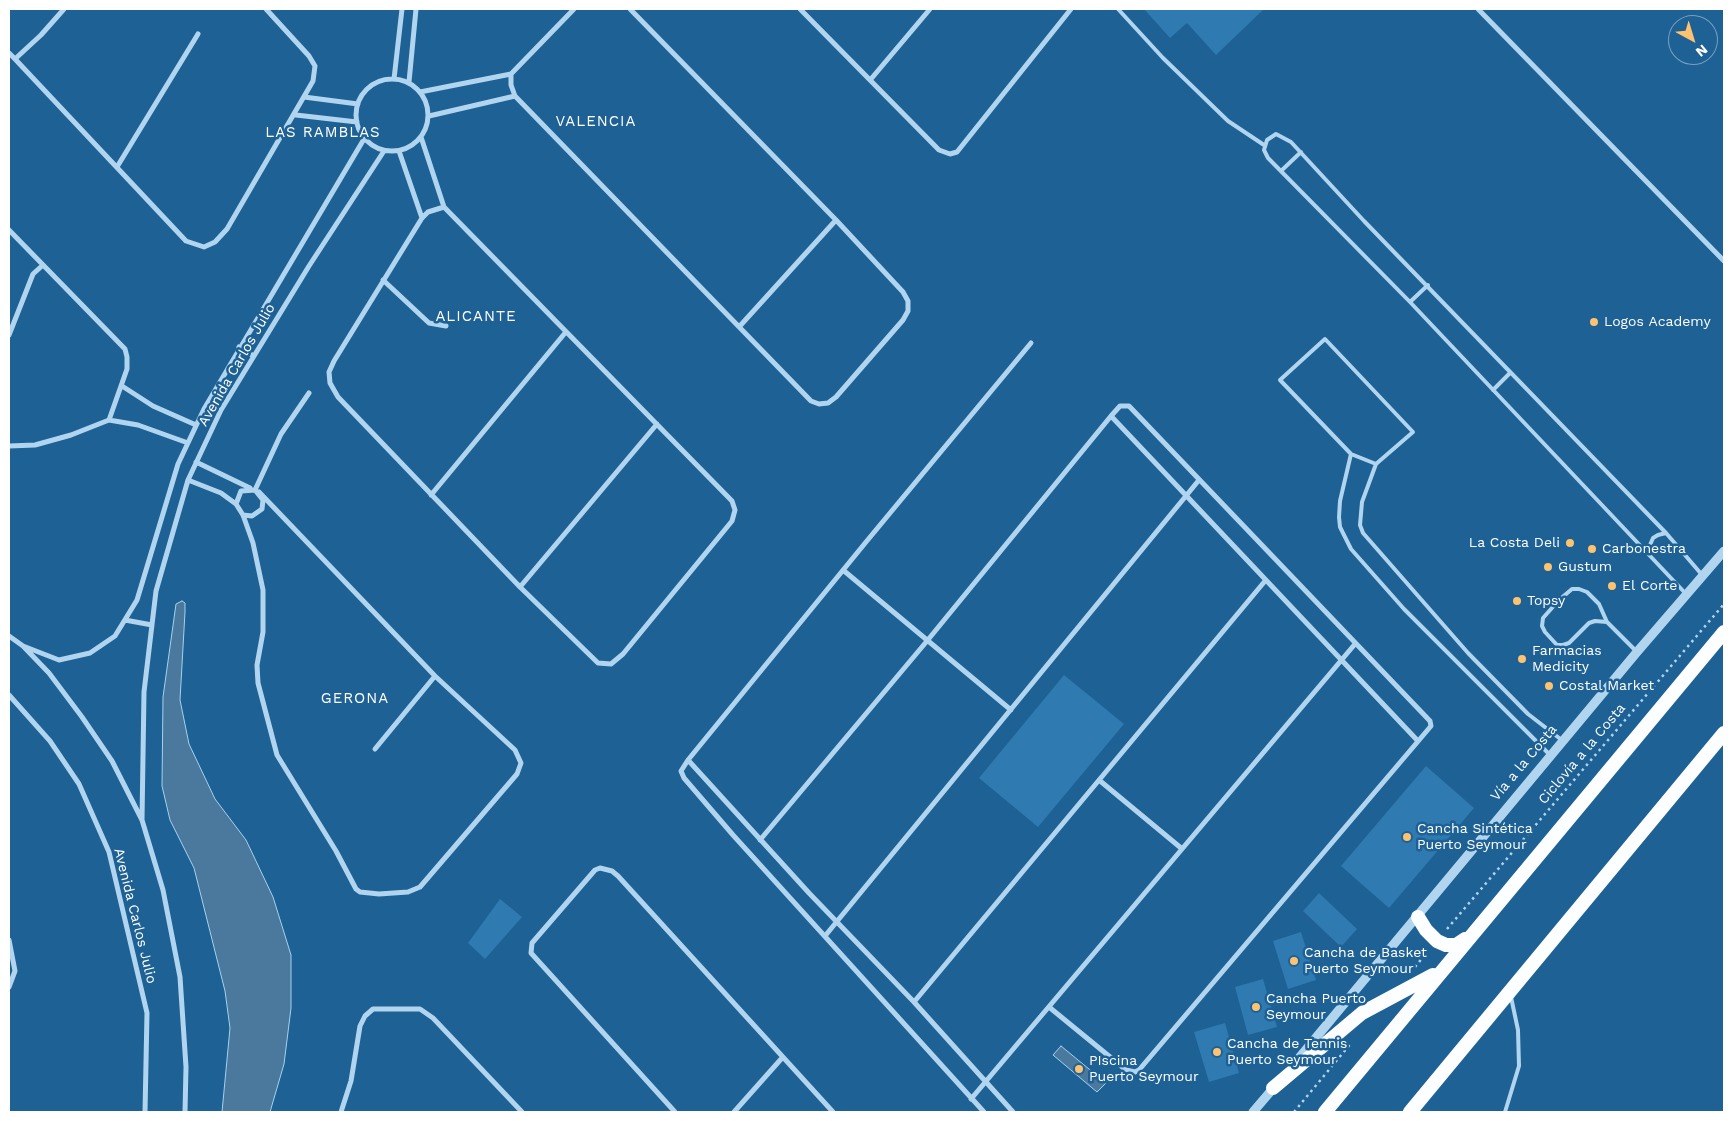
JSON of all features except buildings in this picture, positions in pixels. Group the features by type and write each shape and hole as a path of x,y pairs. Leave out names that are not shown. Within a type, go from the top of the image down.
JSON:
{"highway":[{"path":"1324,1112 1724,632"},
{"path":"1410,1112 1510,994 1724,733"},
{"path":"1418,916 1426,930 1437,941 1446,945 1456,945 1472,934"},
{"path":"1273,1088 1362,1013 1422,983 1446,966"}],"street":[{"path":"15,60 64,9"},
{"path":"9,53 186,241 204,247 215,242 227,229 296,115 313,81 315,66 299,43 266,9"},
{"path":"394,79 402,9"},
{"path":"409,82 416,9"},
{"path":"420,92 511,74 574,9"},
{"path":"511,74 510,85 514,96 811,402 818,404 828,403 836,397 903,320 908,311 908,301 903,292 836,220 630,9"},
{"path":"800,9 939,150 945,153 957,152 1071,9"},
{"path":"871,79 930,9"},
{"path":"1478,9 1724,261"},
{"path":"117,167 198,34"},
{"path":"394,79 409,82 420,92 428,107 427,127 421,137 408,148 399,151 384,151 373,146 364,139 356,122 358,104 366,90 378,82 394,79"},
{"path":"429,116 514,96"},
{"path":"304,97 358,104"},
{"path":"296,115 356,122"},
{"path":"421,137 444,207 565,333 732,501 735,510 732,521 623,654 611,664 598,663 520,587 338,397 330,383 329,372 334,361 422,218 428,212 444,207"},
{"name":"Avenida Carlos Julio","path":"23,646 58,660 90,653 115,636 137,600 178,464 196,425 239,347 364,139"},
{"name":"Avenida Carlos Julio","path":"142,820 144,692 156,591 188,480 221,410 252,355 384,151"},
{"path":"399,151 422,218"},
{"path":"739,327 836,220"},
{"path":"9,230 125,349 127,369 109,420"},
{"path":"9,335 33,274 43,265"},
{"path":"383,280 429,323 446,326"},
{"path":"431,495 565,333"},
{"path":"984,1112 684,778 681,771 843,570 1031,343"},
{"path":"239,347 252,355"},
{"path":"122,386 153,406 196,425"},
{"path":"236,504 238,495 254,490 272,449 309,393"},
{"path":"760,840 927,641 1111,416 1120,406 1129,406 1430,721 1430,728 1139,1070 1135,1072 1126,1070 1049,1007"},
{"path":"1111,416 1265,581 1418,740"},
{"path":"9,446 35,445 71,436 109,420 138,425 188,443"},
{"path":"520,587 657,424"},
{"path":"188,480 221,493 236,504 243,515 253,543 263,590 262,632 257,665 258,683 278,755 336,851 353,886 360,892 380,894 408,892 420,887 517,774 521,763 515,750 435,676 254,490 196,462"},
{"path":"825,936 1199,480"},
{"path":"243,515 252,516 262,508 263,500 254,490"},
{"name":"Vía a la Costa","path":"1253,1112 1637,652 1724,551"},
{"path":"843,570 1011,710"},
{"path":"914,1002 1265,581"},
{"path":"125,620 144,626 152,625"},
{"name":"Avenida Carlos Julio","path":"9,636 23,646 49,673 112,760 142,820 163,890 180,977 186,1067 185,1112"},
{"path":"971,1099 1355,644"},
{"path":"375,749 435,676"},
{"name":"Avenida Carlos Julio","path":"9,695 50,740 79,784 109,852 146,1013 145,1112"},
{"path":"688,760 760,840 914,1002 1013,1112"},
{"path":"1099,780 1181,848"},
{"path":"675,1112 530,953 532,943 595,870 606,868 618,876 833,1112"},
{"path":"9,940 15,971 9,987"},
{"path":"341,1112 351,1080 360,1026 365,1016 373,1009 420,1009 432,1018 522,1112"},
{"path":"734,1112 782,1058"}],"lane":[{"path":"1118,9 1163,58 1228,121 1264,145 1268,158 1410,302 1687,595"},
{"path":"1264,145 1276,134 1291,142 1364,221 1666,533 1703,576"},
{"path":"1281,171 1301,152"},
{"path":"1410,302 1428,285"},
{"path":"1376,464 1352,454 1280,380 1325,339 1413,432 1376,464 1362,502 1360,525 1367,538 1468,653 1528,714 1563,741"},
{"path":"1493,390 1510,372"},
{"path":"1352,454 1340,501 1339,517 1340,527 1351,549 1404,609 1551,756"},
{"path":"1647,552 1653,538 1658,534 1666,533"},
{"path":"1607,622 1594,620 1569,643 1563,645 1557,644 1544,632 1542,626 1544,618 1559,600 1572,590 1579,589 1587,592 1599,604 1607,622 1637,652"},
{"path":"1505,1112 1519,1066 1518,1030 1510,994"}],"path":[{"name":"Ciclovía a la Costa","path":"1437,941 1724,604"}],"shaded area":[{"path":"1144,9 1264,9 1216,55 1187,23 1170,38"},
{"path":"182,601 185,603 185,612 180,700 189,744 215,799 246,840 273,897 291,955 291,1008 284,1064 270,1112 222,1112 230,1028 225,991 194,868 170,820 162,786 163,697 176,604"},
{"path":"1064,675 1124,724 1038,827 979,778"},
{"name":"Cancha Sintética Puerto Seymour","path":"1426,766 1474,808 1389,908 1341,866"},
{"path":"1319,893 1357,929 1341,947 1303,911"},
{"path":"500,899 522,917 485,959 468,943"},
{"name":"Cancha de Basket Puerto Seymour","path":"1301,932 1316,980 1288,989 1273,941"},
{"name":"Cancha Puerto Seymour","path":"1263,979 1277,1027 1248,1035 1235,987"},
{"name":"Cancha de Tennis Puerto Seymour","path":"1225,1023 1239,1073 1209,1082 1194,1032"},
{"name":"PIscina Puerto Seymour","path":"1061,1046 1106,1083 1097,1092 1053,1055"}],"place":[{"name":"Logos Academy","path":"1594,322"},
{"name":"La Costa Deli","path":"1570,543"},
{"name":"Carbonestra","path":"1592,549"},
{"name":"Gustum","path":"1548,567"},
{"name":"El Corte","path":"1612,586"},
{"name":"Topsy","path":"1517,601"},
{"name":"Farmacias Medicity","path":"1522,659"},
{"name":"Costal Market","path":"1549,686"},
{"name":"Cancha Sintética Puerto Seymour","path":"1407,837"},
{"name":"Cancha de Basket Puerto Seymour","path":"1294,961"},
{"name":"Cancha Puerto Seymour","path":"1256,1007"},
{"name":"Cancha de Tennis Puerto Seymour","path":"1217,1052"},
{"name":"PIscina Puerto Seymour","path":"1079,1069"}],"district":[{"name":"VALENCIA","path":"596,122"},
{"name":"LAS RAMBLAS","path":"323,133"},
{"name":"ALICANTE","path":"476,317"},
{"name":"GERONA","path":"355,699"}]}
